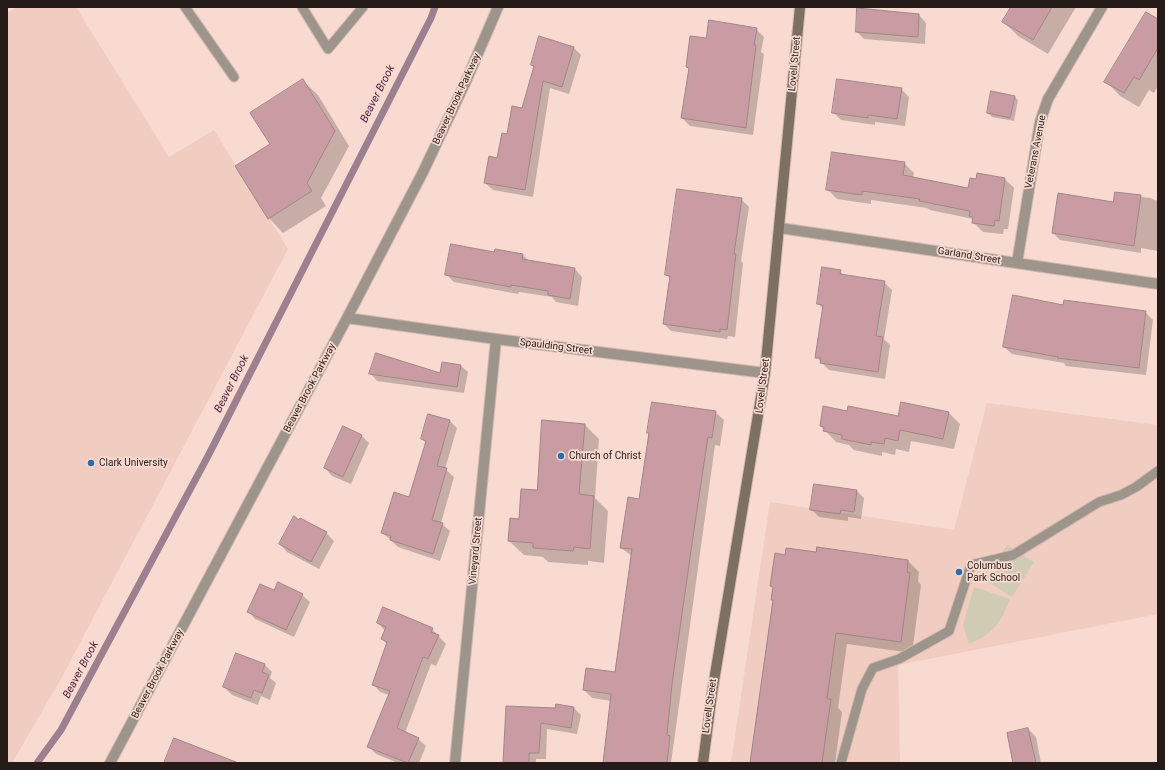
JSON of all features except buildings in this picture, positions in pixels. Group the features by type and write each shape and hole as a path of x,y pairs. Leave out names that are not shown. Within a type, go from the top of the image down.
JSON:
{"street":[{"name":"Beaver Brook Parkway","path":"110,763 423,172 466,81 498,7"},
{"name":"Lovell Street","path":"703,763 712,693 765,373 800,7"},
{"name":"Veterans Avenue","path":"1017,263 1040,122 1048,99 1102,7"},
{"name":"Garland Street","path":"780,228 1158,284"},
{"name":"Spaulding Street","path":"347,318 496,339 765,373"},
{"name":"Vineyard Street","path":"455,763 496,339"}],"lane":[{"path":"185,7 234,76"},
{"path":"302,7 328,49 363,7"},
{"path":"841,763 862,689 873,668 899,660 949,632 971,565 1013,555 1099,502 1121,495 1136,487 1158,471"}],"shaded area":[{"name":"Clark University","path":"17,7 76,7 169,157 214,130 288,249 62,677 12,763 7,763 7,13"},
{"name":"Columbus Park School","path":"987,403 1158,425 1158,614 898,665 900,763 731,763 770,502 954,530"},
{"path":"1007,545 1034,562 1012,597 985,580"},
{"path":"974,587 1010,599 1003,615 995,627 984,636 969,644 963,625"}],"waterway":[{"name":"Beaver Brook","path":"37,763 61,730 208,456 431,18 435,7"}],"place":[{"name":"Church of Christ","path":"561,456"},
{"name":"Clark University","path":"91,463"},
{"name":"Columbus Park School","path":"959,572"}]}
